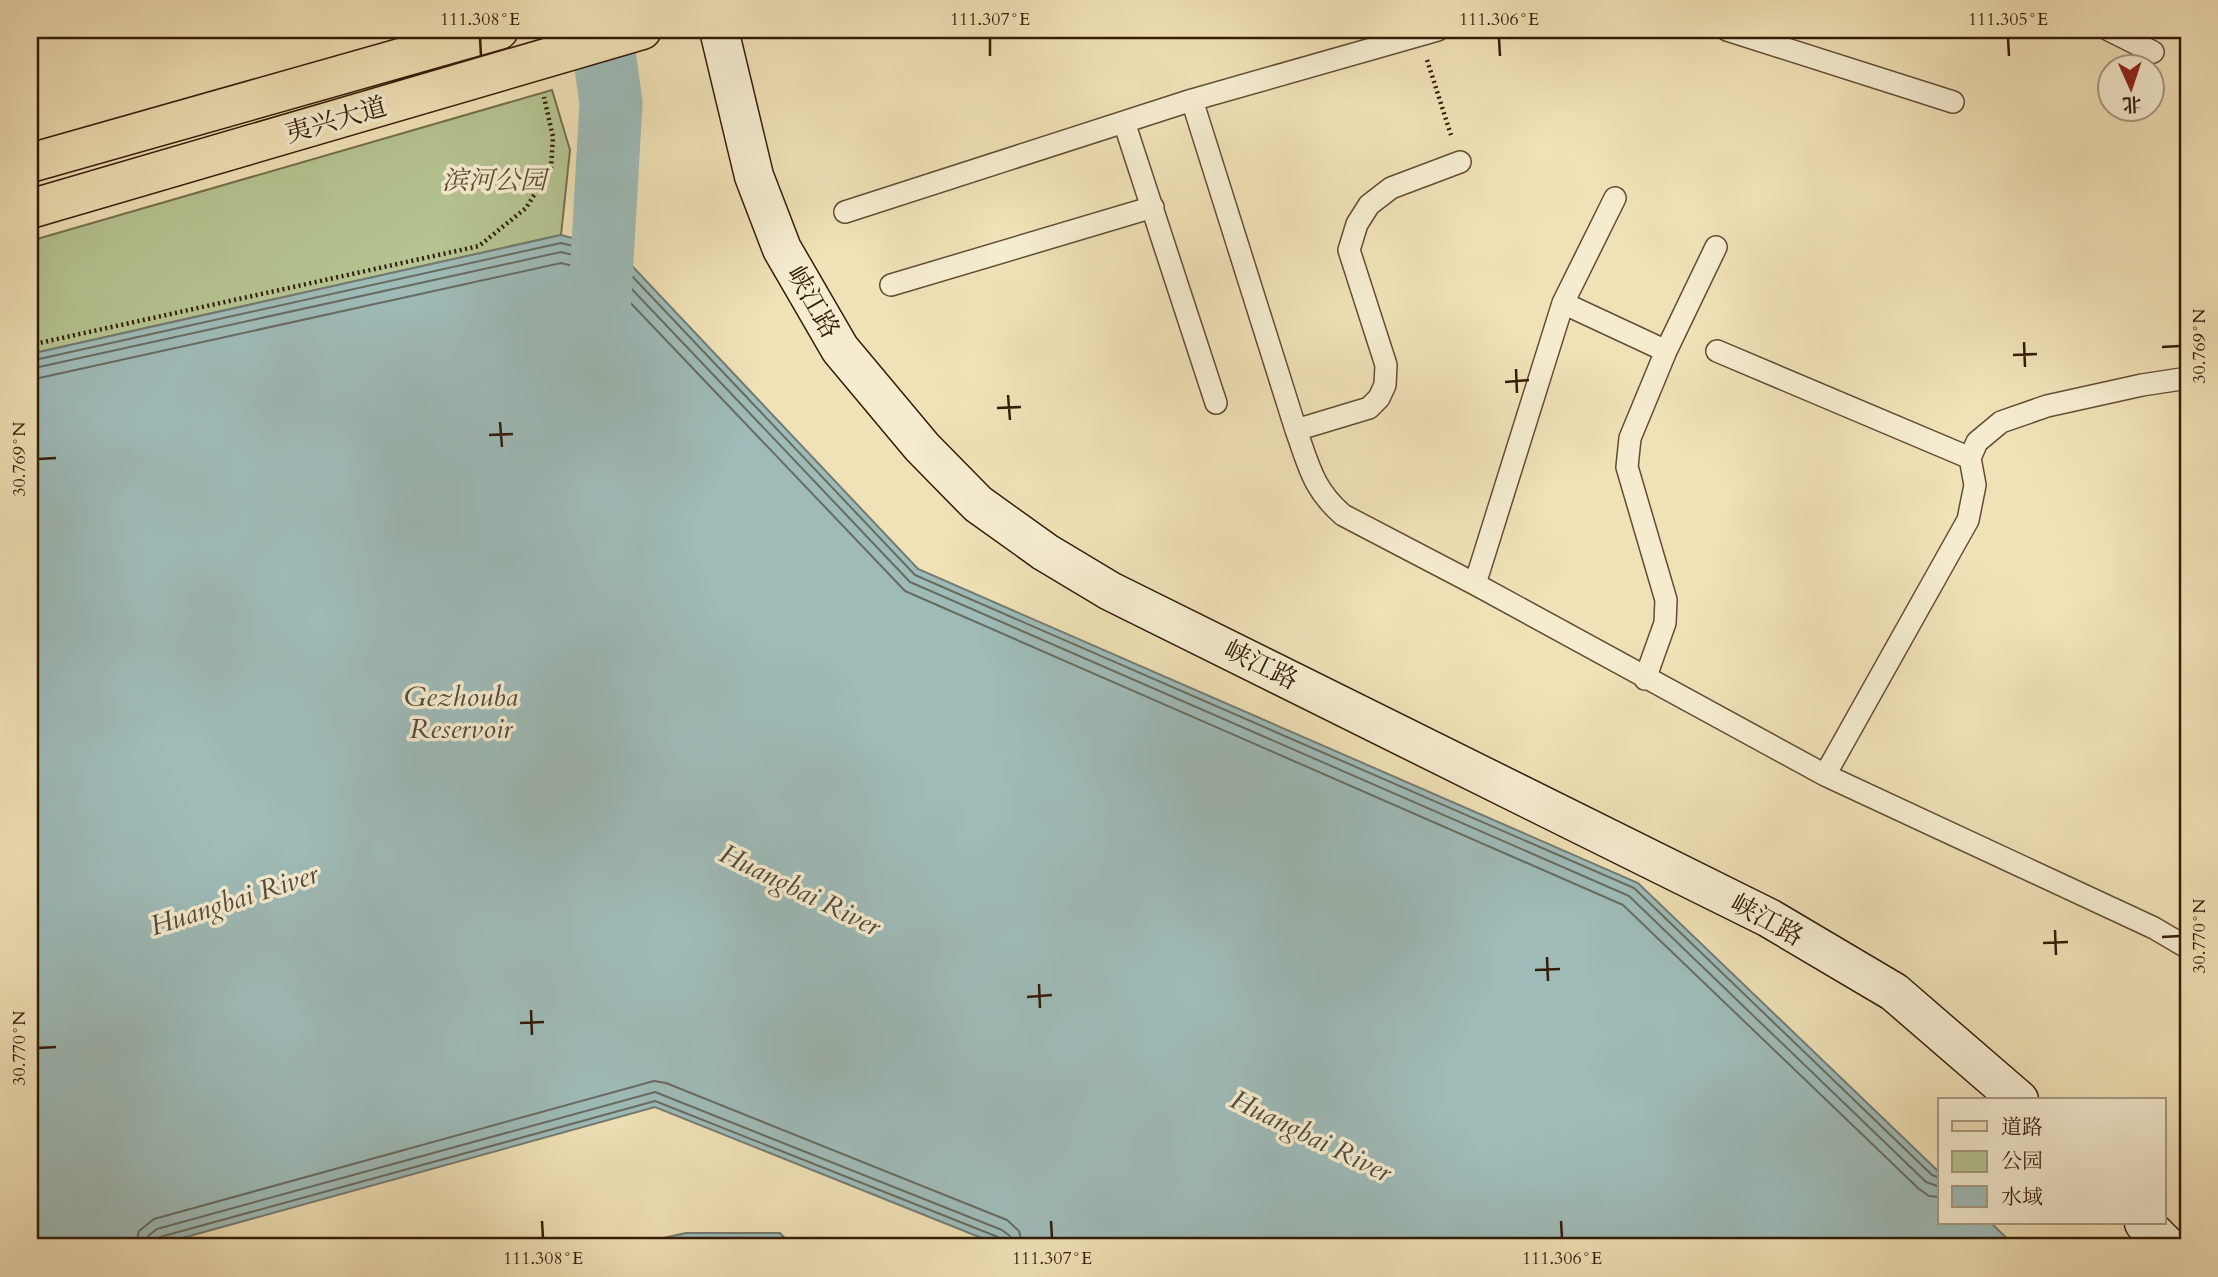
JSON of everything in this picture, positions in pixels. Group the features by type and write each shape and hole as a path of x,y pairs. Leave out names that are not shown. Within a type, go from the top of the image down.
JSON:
{"main road":[{"name":"夷兴大道","path":"32,209 642,30"},
{"name":"夷兴大道","path":"30,163 479,33"}],"street":[{"name":"峡江路","path":"719,30 754,176 782,248 840,349 922,447 978,504 1045,552 1110,590 1769,918 1894,992 2017,1098"},
{"path":"479,33 481,77"},
{"path":"2145,1224 2168,1247"}],"lane":[{"path":"1727,30 1953,102"},
{"path":"2109,30 2152,52"},
{"path":"845,212 1192,100 1428,32"},
{"path":"1192,100 1296,430 1319,491 1342,515 1475,584 1825,775 2154,928 2188,948"},
{"path":"1124,122 1216,403"},
{"path":"1296,430 1370,408 1385,385 1386,365 1349,250 1357,224 1368,205 1391,188 1460,162"},
{"path":"1475,584 1563,303 1615,198"},
{"path":"891,285 1153,207"},
{"path":"1645,679 1665,623 1666,600 1627,467 1630,438 1666,351 1716,247"},
{"path":"1563,303 1666,351"},
{"path":"1717,351 1970,458"},
{"path":"1825,775 1968,520 1975,485 1970,458 1977,442 2001,422 2047,406 2188,378"}],"path":[{"path":"1428,32 1460,162"},
{"path":"30,345 479,246 526,208 551,168 553,137 534,62"}],"green space":[{"name":"滨河公园","path":"552,90 570,150 561,235 30,354 30,241"}],"water":[{"name":"Gezhouba Reservoir","path":"561,235 617,250 918,569 1638,883 1938,1171 1938,1224 1992,1224 2016,1247 1004,1247 655,1107 150,1247 30,1247 30,354"},
{"path":"686,1233 780,1233 793,1247 622,1247"}],"waterway":[{"path":"598,331 611,103 601,30"}],"water label":[{"name":"Huangbai River","path":"800,890"},
{"name":"Huangbai River","path":"234,900"},
{"name":"Huangbai River","path":"1311,1136"}]}
